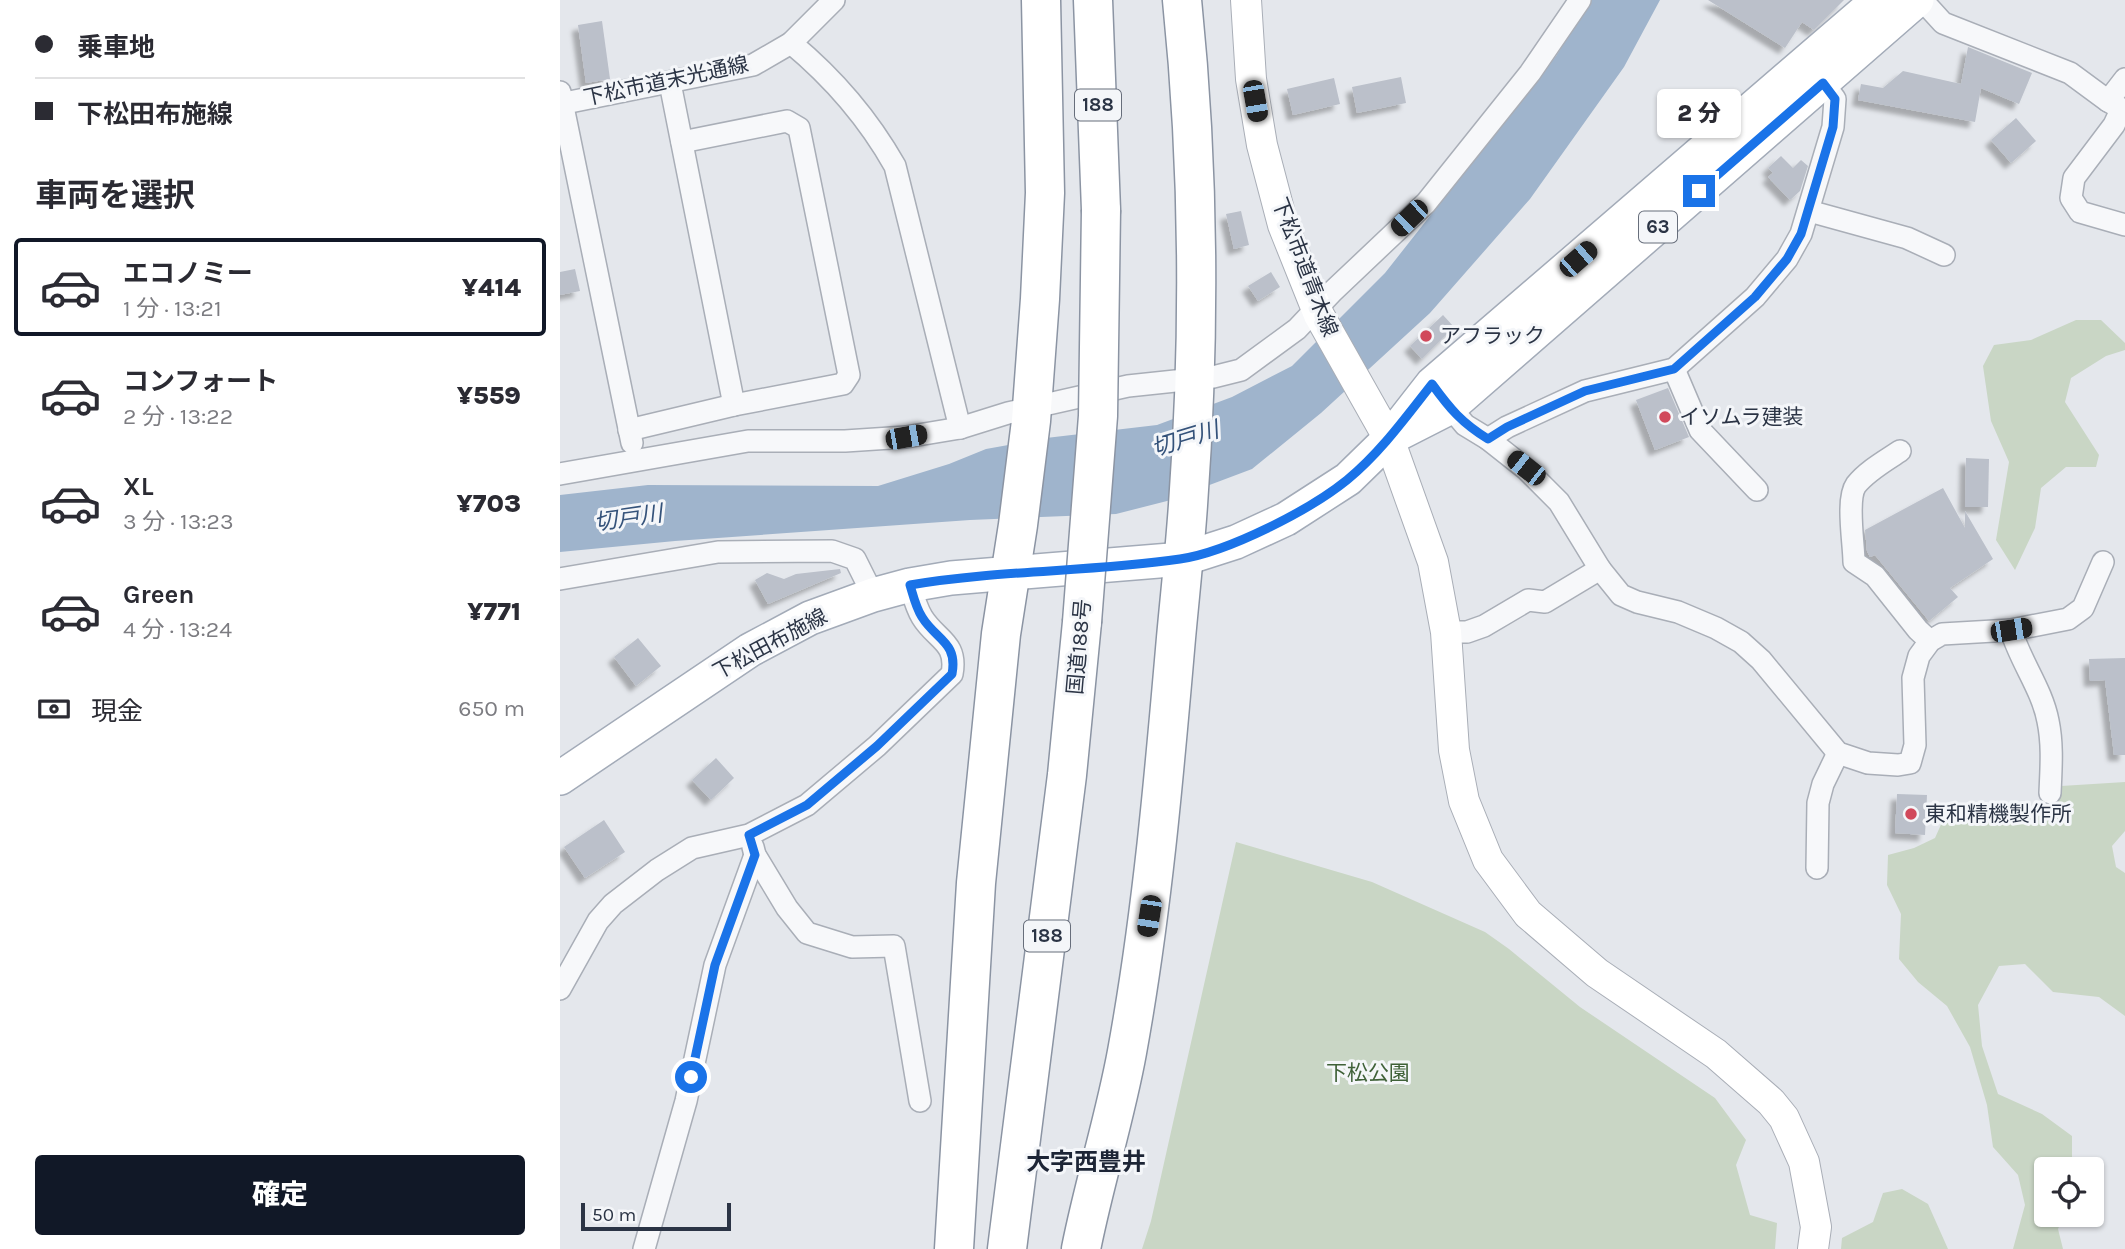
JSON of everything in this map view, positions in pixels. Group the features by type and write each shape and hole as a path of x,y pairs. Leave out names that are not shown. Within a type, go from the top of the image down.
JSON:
{"highway":[{"path":"954,1249 976,883 1001,634 1031,414 1040,299 1045,193 1041,0"},
{"name":"国道188号","path":"1007,1249 1067,775 1098,415 1101,209 1093,0"},
{"path":"1082,1249 1127,1055 1149,916 1161,814 1188,506 1194,384 1191,86 1182,0"}],"main road":[{"name":"下松田布施線","path":"1815,73 1878,0"},
{"name":"下松田布施線","path":"560,778 750,650 810,618 873,595 951,578 1182,559 1236,542 1286,519 1348,479 1389,439 1815,73 1919,0"}],"street":[{"name":"下松市道末光通線","path":"561,100 670,83 753,65 791,43 834,0"},
{"name":"下松市道青木線","path":"1246,0 1251,79 1262,145 1283,225 1317,312 1389,439 1433,562 1446,632 1454,750 1464,801 1488,860 1528,914 1597,973 1716,1054 1772,1102 1784,1118 1804,1162 1816,1227 1813,1249"},
{"path":"560,474 748,441 906,437 1031,414 1128,386 1194,384 1241,370 1317,312 1426,203 1530,73 1580,0"},
{"path":"1919,0 1943,23 2070,73 2118,107"},
{"path":"791,43 811,60 859,114 895,166 960,428"},
{"path":"1488,439 1507,427 1585,391 1674,369 1755,297 1787,259 1801,234 1833,127 1835,99 1815,73"},
{"path":"2125,79 2114,125 2074,178 2071,198 2080,212 2125,225"},
{"path":"670,83 734,405"},
{"path":"561,100 634,459"},
{"path":"629,430 734,405 842,384 849,375 799,128 788,121 682,142"},
{"path":"1810,211 1907,238 1944,256"},
{"path":"1674,369 1700,430 1757,490"},
{"path":"1441,396 1465,425 1526,468 1559,502 1600,569 1621,595 1637,602 1678,612 1741,642 1761,660 1838,753 1868,763 1910,763 1915,745 1913,678 1919,656 1930,641 1942,634 2011,630 2068,619 2083,608 2103,562"},
{"path":"1900,451 1855,487 1851,498 1854,562 1875,576 1930,641"},
{"path":"560,579 718,552 832,551 855,559 873,595"},
{"path":"1446,632 1467,632 1528,600 1545,602 1600,569"},
{"path":"560,989 598,921 613,904 657,870 692,848 752,845 807,805 877,746 952,674 955,660 949,646 919,613 910,585"},
{"path":"2011,630 2031,672 2048,719 2051,740 2050,793"},
{"path":"1817,868 1818,803 1823,783 1838,753"},
{"path":"752,845 787,908 807,933 852,947 894,946 920,1101"},
{"path":"643,1249 686,1101 715,965 752,845"}],"green space":[{"path":"2076,320 2101,320 2125,343 2125,350 2106,356 2071,378 2065,402 2099,455 2096,467 2066,467 2041,488 2035,528 2015,570 1996,540 2009,462 1991,421 1983,366 1994,345 2031,340"},
{"path":"2125,782 2125,831 2112,846 2116,867 2125,873 2125,1016 2099,997 2053,992 2025,964 1999,966 1978,1005 1982,1046 1998,1094 2042,1114 2072,1136 2072,1157 2034,1157 2034,1227 2059,1227 2063,1249 2013,1249 2025,1205 2018,1175 1993,1147 1987,1105 1970,1047 1947,1006 1918,982 1899,959 1901,914 1887,885 1888,855 1914,848 1935,838 1943,820 1978,809 2006,820 2032,812 2061,786"},
{"name":"下松公園","path":"1236,842 1372,882 1485,932 1580,1007 1715,1098 1746,1140 1736,1165 1750,1215 1777,1223 1775,1249 1142,1249 1151,1221"},
{"path":"1902,1189 1928,1204 1948,1249 1841,1249 1842,1238 1873,1222 1883,1193"}],"water":[{"name":"切戸川","path":"1591,0 1660,0 1624,67 1530,199 1430,313 1321,413 1252,469 1167,501 1116,514 970,520 560,552 560,495 648,485 878,486 949,464 986,449 1046,438 1157,425 1232,397 1292,366 1385,273 1556,56"}],"building":[{"path":"1708,0 1844,0 1814,30 1802,22 1785,48"},
{"path":"602,21 610,79 586,83 578,25"},
{"path":"1968,47 2032,73 2019,104 1981,88 1975,122 1858,100 1861,84 1883,88 1903,71 1961,84"},
{"path":"1401,77 1406,103 1357,113 1352,87"},
{"path":"1334,78 1340,104 1293,115 1287,89"},
{"path":"2016,118 2036,141 2011,163 1991,140"},
{"path":"1781,156 1793,168 1801,160 1808,166 1800,191 1790,200 1768,177 1773,173 1768,168"},
{"path":"1241,211 1249,245 1234,249 1226,214"},
{"path":"575,269 580,291 560,295 560,272"},
{"path":"1271,272 1280,287 1258,301 1248,286"},
{"name":"アフラック","path":"1443,315 1454,327 1422,359 1410,346"},
{"name":"イソムラ建装","path":"1668,388 1689,437 1655,450 1636,400"},
{"path":"1966,458 1989,459 1988,507 1965,507"},
{"path":"1943,488 1965,528 1965,511 1993,559 1950,588 1958,597 1929,621 1875,555 1870,557 1865,530"},
{"path":"840,569 841,573 768,604 755,580 767,573 784,579 796,574"},
{"path":"638,638 661,666 636,686 614,657"},
{"path":"2125,658 2125,755 2114,755 2105,680 2090,681 2089,659"},
{"path":"716,758 734,778 711,800 692,780"},
{"name":"東和精機製作所","path":"1897,794 1927,795 1925,835 1895,833"},
{"path":"604,820 625,852 585,878 564,847"}],"place":[{"name":"アフラック","path":"1426,336"},
{"name":"イソムラ建装","path":"1665,417"},
{"name":"東和精機製作所","path":"1911,814"}],"district":[{"name":"大字西豊井","path":"1086,1162"}],"route":[{"path":"691,1077 715,965 755,855 749,835 807,805 877,746 952,674 955,660 949,646 919,613 910,585 951,578 1182,559 1236,542 1286,519 1348,479 1389,439 1432,384 1465,425 1488,439 1507,427 1585,391 1674,369 1755,297 1787,259 1801,234 1833,127 1835,99 1823,83 1699,191"}]}
